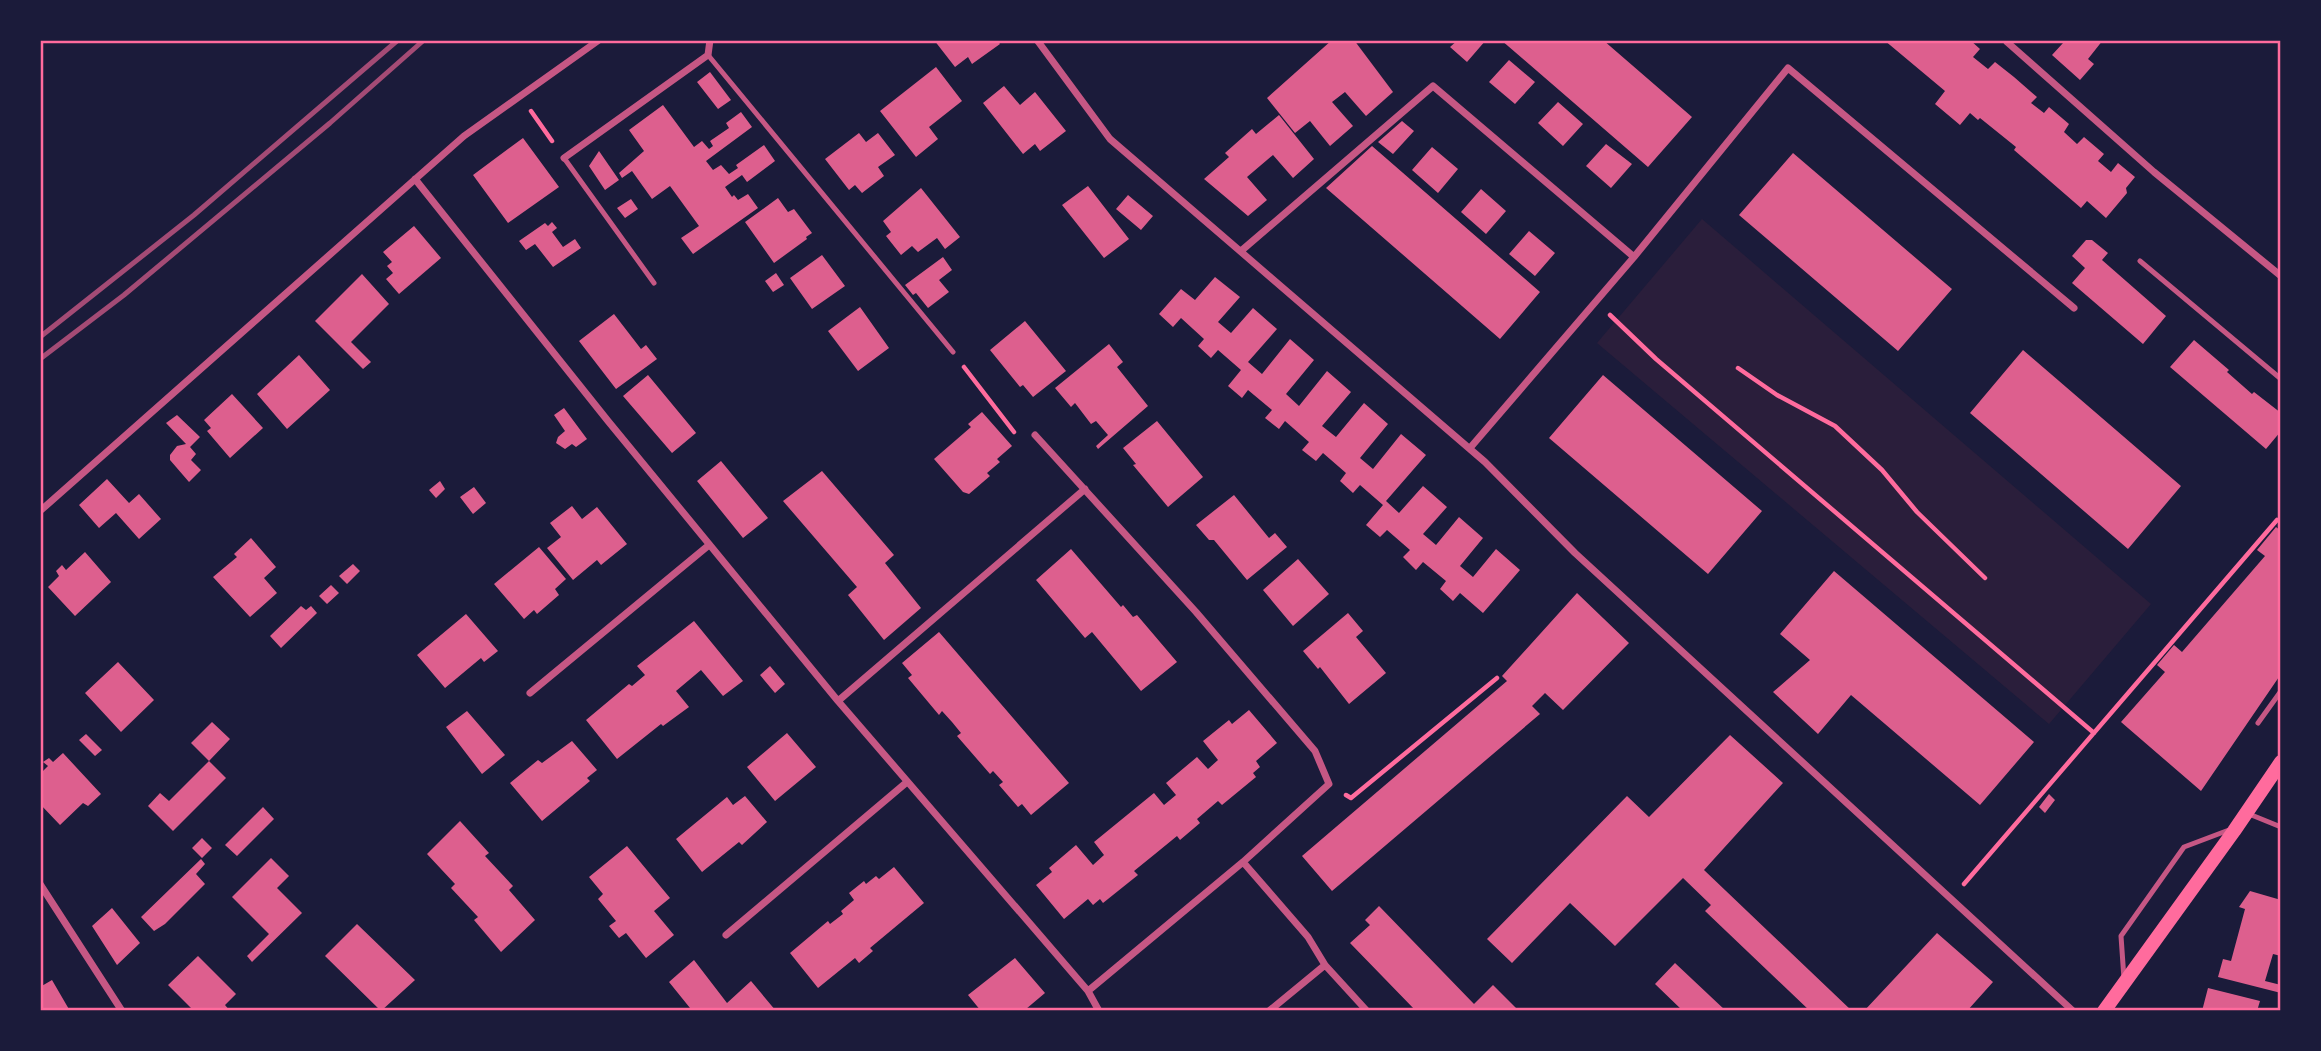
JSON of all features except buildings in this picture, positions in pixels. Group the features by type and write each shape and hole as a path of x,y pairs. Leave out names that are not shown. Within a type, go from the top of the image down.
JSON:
{"main road":[{"path":"2104,1011 2281,762"}],"street":[{"path":"40,511 464,136 599,40"},
{"path":"564,158 708,55 710,40"},
{"path":"1037,40 1110,139 1469,448 1575,553 2073,1011"},
{"path":"2007,41 2154,172 2281,276"},
{"path":"1469,448 1634,257 1788,68 2074,308"},
{"path":"1241,251 1433,86 1634,257"},
{"path":"415,179 709,545 838,701 1088,991 1100,1011"},
{"path":"1035,435 1196,612 1315,751 1329,784 1243,862 1088,991"},
{"path":"838,701 1085,489"},
{"path":"530,693 709,545"},
{"path":"726,935 907,782"},
{"path":"1243,862 1308,937 1325,965 1367,1011"},
{"path":"40,884 122,1011"},
{"path":"1269,1011 1325,965"}],"lane":[{"path":"708,55 953,352"},
{"path":"564,158 654,283"},
{"path":"2140,261 2281,379"},
{"path":"2259,723 2281,691"},
{"path":"2246,813 2281,827"},
{"path":"2124,983 2121,936 2184,847 2236,828"}],"path":[{"path":"520,96 564,158"},
{"path":"1596,300 1656,359 2094,733"},
{"path":"953,352 1019,438 1035,435"},
{"path":"1738,368 1777,395 1835,426 1882,470 1917,512 1985,578"},
{"path":"1951,898 2277,520"},
{"path":"1329,784 1351,798 1497,678"}],"shaded area":[{"path":"1702,219 2151,604 2049,724 1597,343"}],"railway":[{"path":"40,337 194,215 398,40"},
{"path":"40,359 124,295 330,123 424,40"}]}
